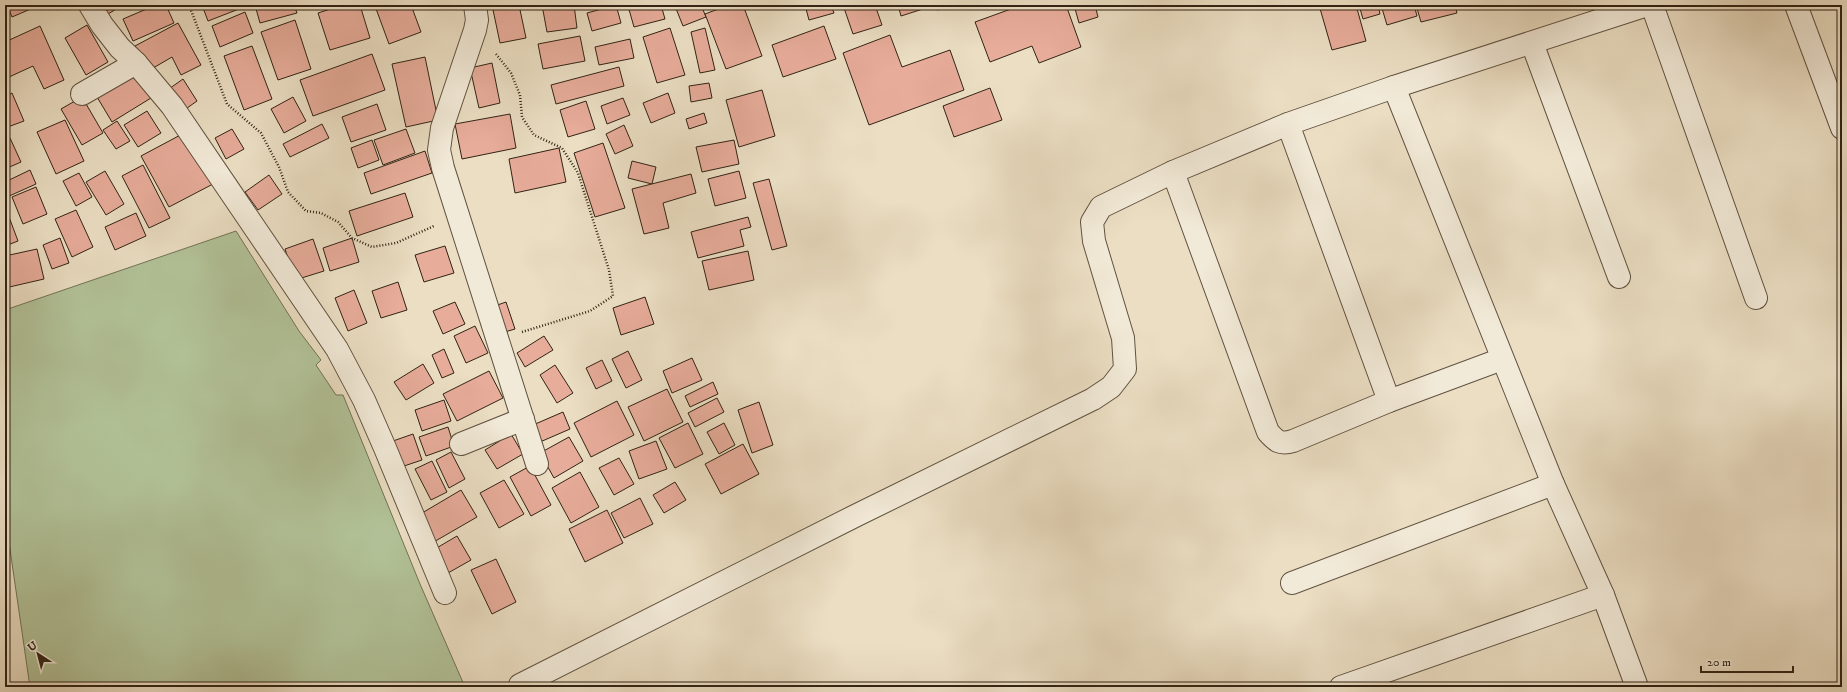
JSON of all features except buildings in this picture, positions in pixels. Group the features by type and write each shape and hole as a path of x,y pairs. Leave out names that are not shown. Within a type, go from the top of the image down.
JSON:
{"street":[{"path":"90,5 102,25 120,48 136,63 172,106 337,349 364,400 445,593"},
{"path":"475,5 477,20 475,30 442,128 439,150 458,215 537,464"},
{"path":"520,685 857,515 1093,399 1110,387 1125,369 1123,338 1094,242 1092,222 1101,207 1173,172 1288,124 1394,87 1647,5"},
{"path":"1652,5 1756,298"},
{"path":"1796,5 1842,128"},
{"path":"1532,43 1618,276"},
{"path":"82,94 136,63"},
{"path":"1394,87 1553,484 1603,595 1637,687"},
{"path":"1288,124 1389,401"},
{"path":"1173,172 1268,432 1277,442 1284,444 1293,441 1389,401 1502,359"},
{"path":"461,444 523,419"},
{"path":"1292,583 1553,484"},
{"path":"1341,687 1603,595"}],"path":[{"path":"189,5 227,104 261,133 279,167 288,192 306,211 321,213 338,222 352,238 372,247 396,243 458,215"},
{"path":"475,30 511,72 520,95 522,118 534,135 562,148 578,173 609,270 613,296 590,311 497,339"}],"green space":[{"path":"236,231 299,331 321,360 316,365 336,395 343,395 420,584 465,687 30,687 5,515 5,310"}]}
